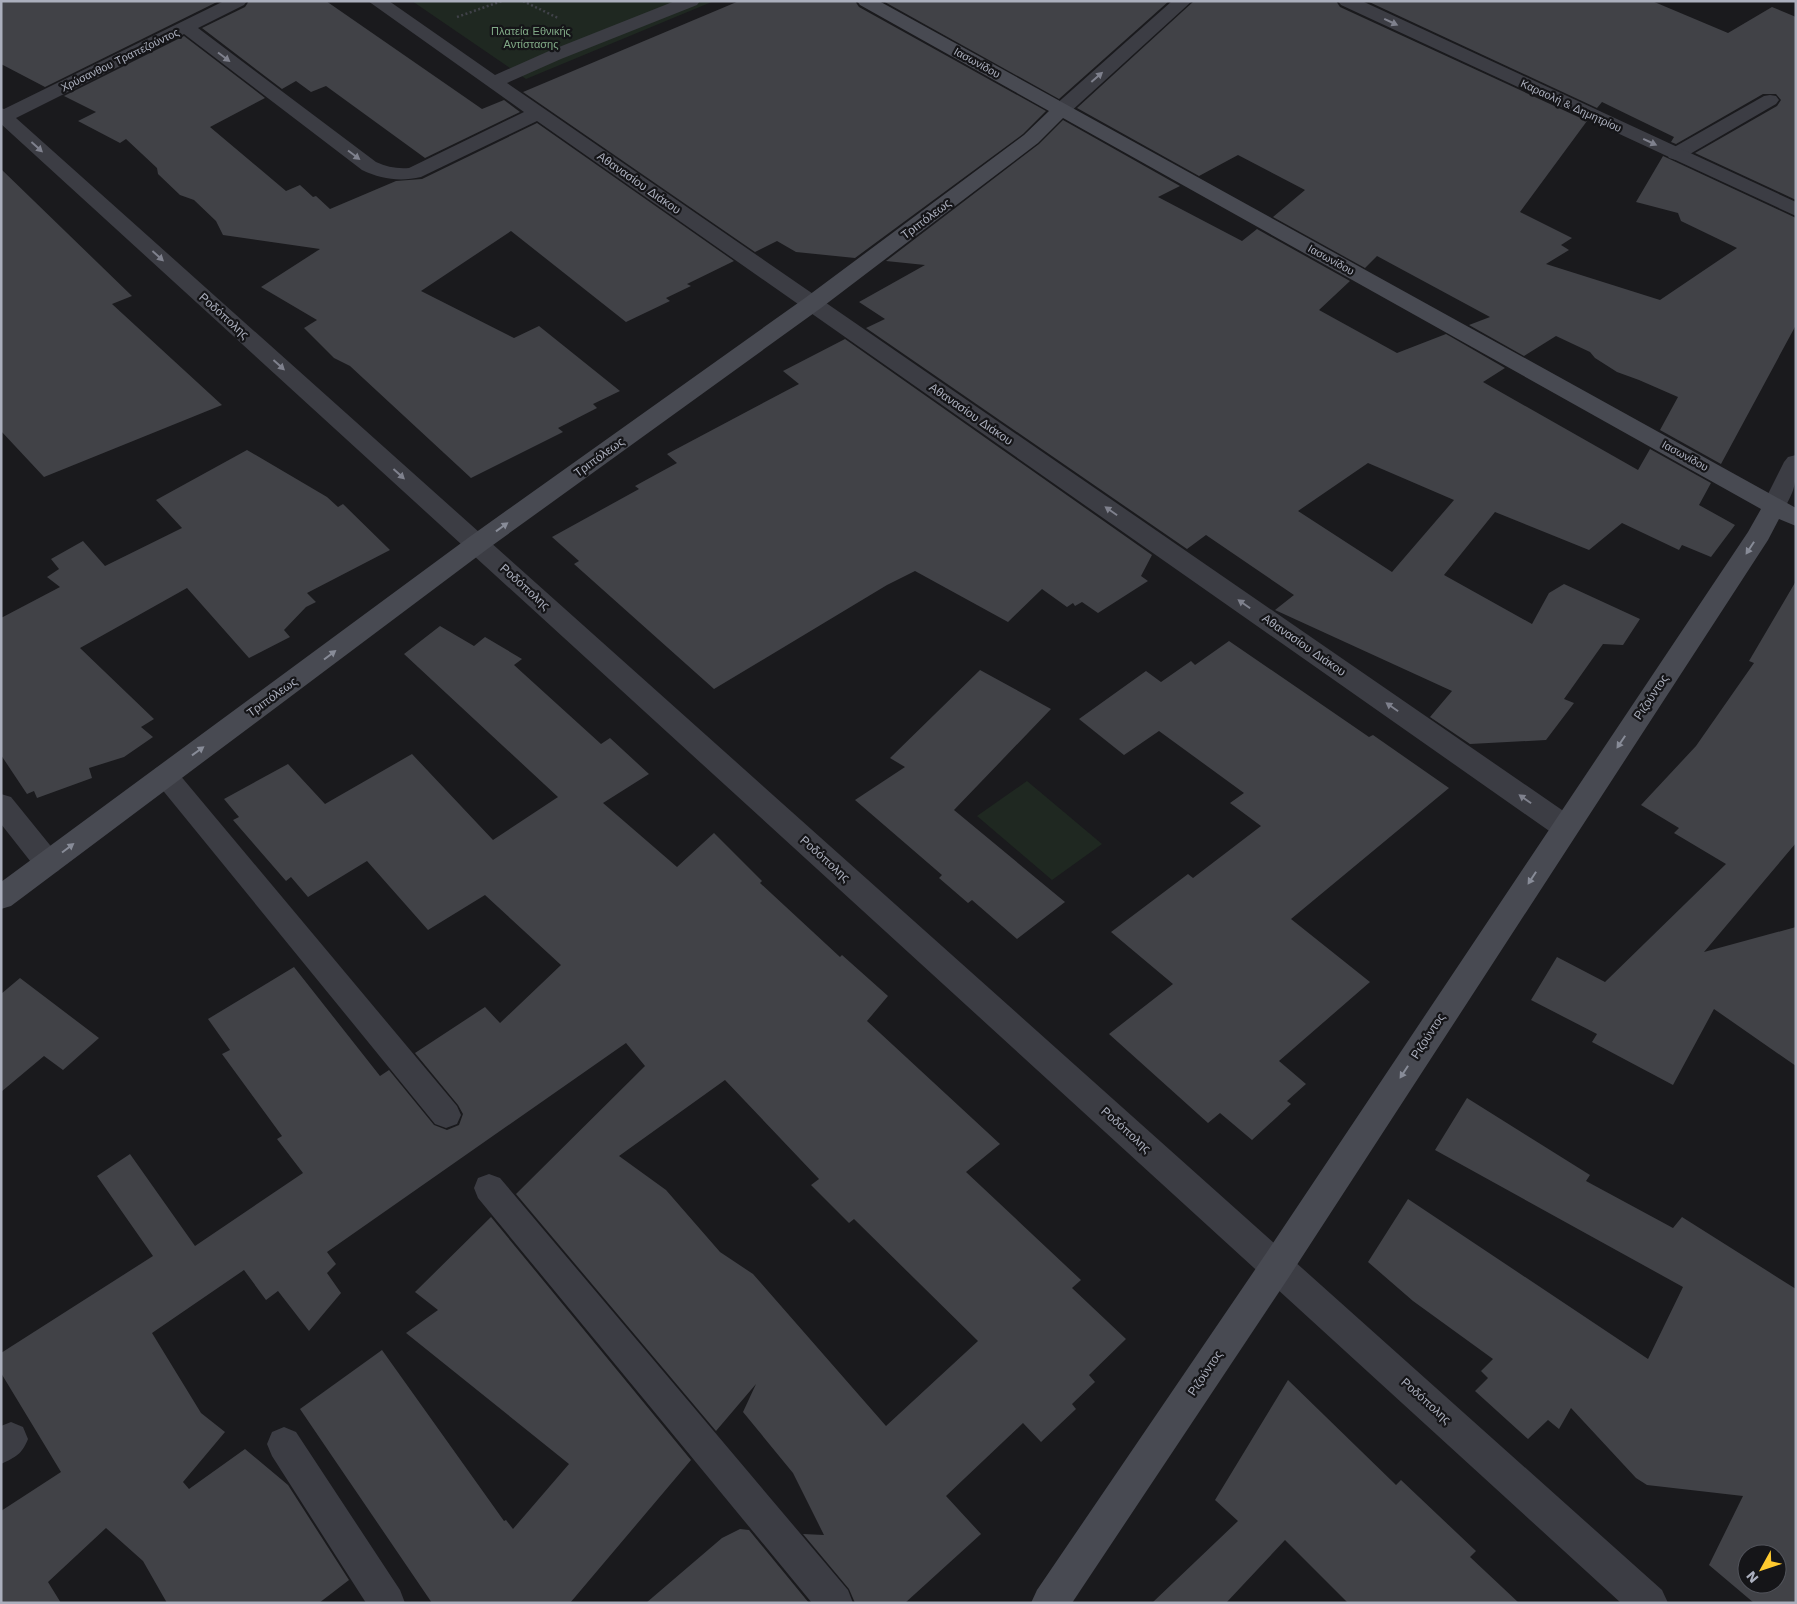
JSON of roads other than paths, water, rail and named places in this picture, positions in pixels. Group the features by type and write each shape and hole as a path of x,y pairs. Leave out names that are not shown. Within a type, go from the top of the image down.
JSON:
{"street":[{"name":"Χρύσανθου Τραπεζούντος","path":"2,116 238,1"},
{"name":"Αθανασίου Διάκου","path":"377,1 1565,827"},
{"path":"493,82 526,70 555,55 691,1"},
{"name":"Ιασωνίδου","path":"866,1 1785,512"},
{"name":"Τριπόλεως","path":"1,898 478,544 813,304 1031,139 1183,1"},
{"name":"Καραολή & Δημητρίου","path":"1347,1 1796,210"},
{"path":"186,27 368,166 386,174 400,176 414,173 538,114"},
{"name":"Ροδόπολης","path":"2,116 1649,1603"},
{"name":"Ριζούντος","path":"1050,1603 1277,1266 1734,572 1785,512 1796,462"},
{"path":"1,804 48,863"}],"lane":[{"path":"1676,154 1770,100"},
{"path":"165,775 446,1115"},
{"path":"489,1188 835,1603"},
{"path":"284,1444 388,1603"}],"park label":[{"name":"Πλατεία Εθνικής Αντίστασης","path":"531,37"}]}
